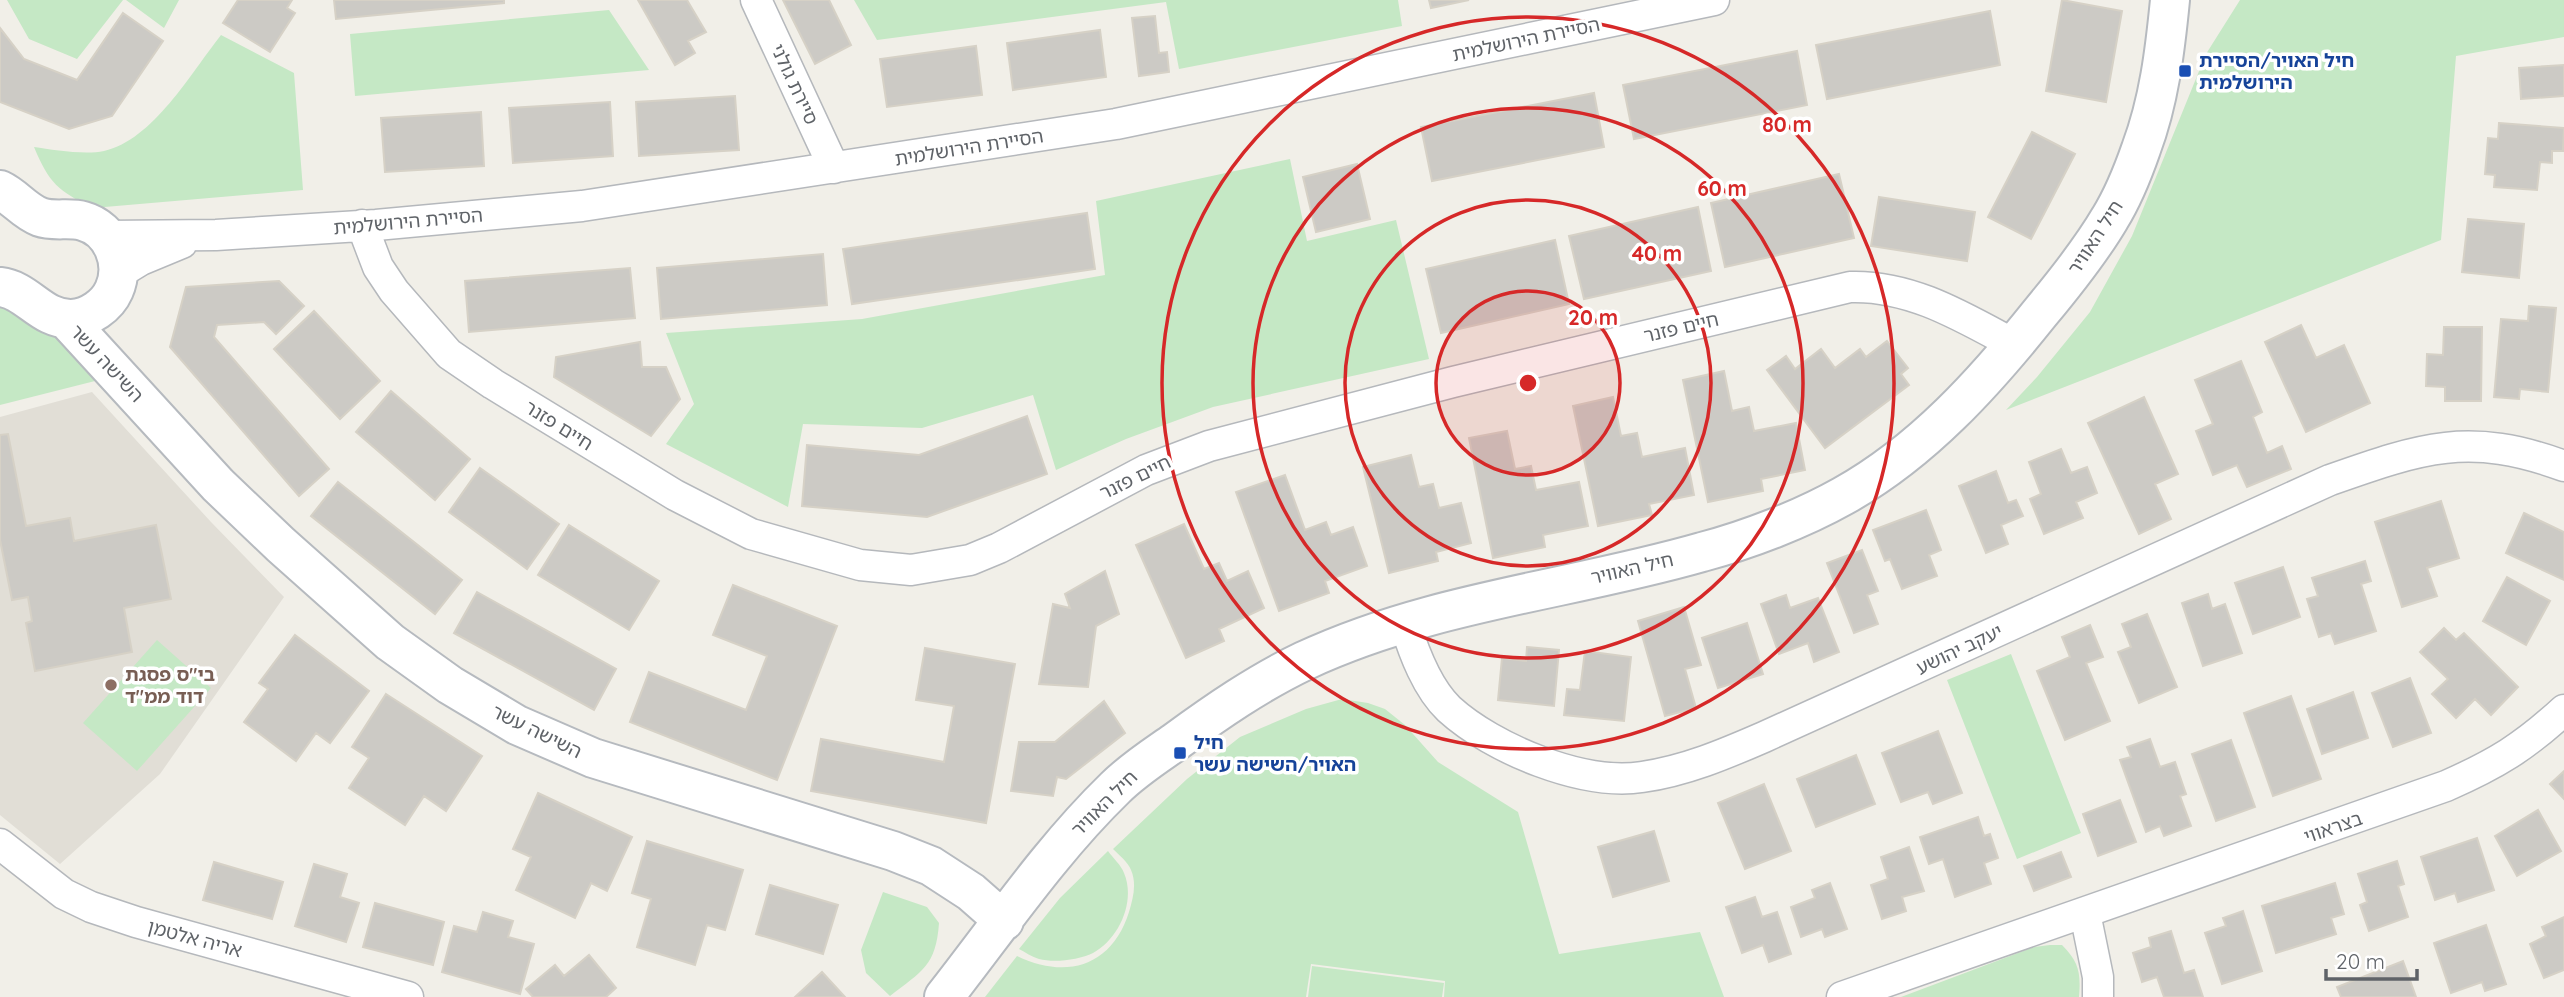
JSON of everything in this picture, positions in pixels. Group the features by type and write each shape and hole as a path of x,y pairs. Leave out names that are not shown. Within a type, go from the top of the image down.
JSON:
{"street":[{"name":"סיירת גולני","path":"756,0 834,168"},
{"name":"הסיירת הירושלמית","path":"106,236 216,235 582,206 1116,124 1714,0"},
{"name":"חיל האוויר","path":"944,997 1064,844 1116,786 1229,703 1304,662 1405,624 1440,613 1703,552 1775,527 1842,497 1903,457 1962,402 2015,345 2111,216 2142,146 2158,90 2170,0"},
{"path":"0,190 39,217 86,222 106,236"},
{"name":"חיים פזנר","path":"362,225 378,267 394,291 449,354 493,384 675,495 751,534 860,565 911,570 970,559 999,548 1146,470 1209,446 1453,382 1850,287 1875,286 1905,293 1949,310 2015,345"},
{"name":"הסיירת הירושלמית","path":"112,288 165,249 216,235"},
{"name":"השישה עשר","path":"106,236 118,257 107,325 116,355 149,408"},
{"path":"0,287 20,293 44,313 66,319 88,315 112,288"},
{"name":"השישה עשר","path":"66,319 218,485 390,642 450,685 517,725 593,758 932,866 971,892 1004,921"},
{"name":"יעקב יהושע","path":"1405,624 1415,654 1448,708 1486,736 1547,764 1574,773 1608,778 1641,777 1712,759 2330,480 2409,453 2446,447 2502,448 2534,455 2564,466"},
{"name":"בצראווי","path":"1842,997 2446,786 2509,755 2532,740 2564,710"},
{"name":"אריה אלטמן","path":"0,844 64,894 91,907 136,922 408,997"},
{"path":"2085,913 2098,977 2098,997"}],"shaded area":[{"name":"בי\"ס פסגת דוד ממ\"ד","path":"92,392 284,597 160,774 60,864 0,815 0,417"}],"green space":[{"path":"7,0 123,0 77,59 29,39"},
{"path":"126,0 179,0 164,28"},
{"path":"854,0 1398,0 1402,26 1179,69 1166,2 877,40"},
{"path":"2240,0 2564,0 2564,37 2456,56 2441,240 2006,410 2090,312 2132,236 2206,54"},
{"path":"609,10 649,70 355,96 350,34"},
{"path":"221,35 294,73 303,190 93,208 56,185 34,147 69,152 104,151 139,134 170,103"},
{"path":"1290,159 1307,241 1396,220 1429,359 1213,407 1126,439 1056,470 1033,395 922,428 803,424 788,507 666,444 694,404 666,333 862,319 1105,275 1096,201"},
{"path":"0,294 35,315 95,381 0,405"},
{"path":"157,640 211,688 137,771 83,723"},
{"path":"2011,654 2081,833 2017,859 1947,680"},
{"path":"1342,699 1385,709 1405,725 1438,762 1518,812 1559,954 1700,932 1724,997 1444,997 1445,981 1311,964 1306,997 985,997 1017,956 1053,967 1070,967 1099,956 1121,930 1134,891 1130,867 1113,849 1187,779 1240,737 1306,709"},
{"path":"1108,851 1124,873 1128,895 1123,918 1110,939 1093,953 1066,960 1039,959 1019,949 1060,898"},
{"path":"883,892 927,907 939,923 931,958 919,973 890,996 866,973 861,950"},
{"path":"2062,945 2072,957 2079,974 2079,997 1901,997 2034,947"},
{"path":"1312,966 1444,983 1442,997 1308,997"}],"building":[{"path":"238,0 292,0 287,8 295,13 270,52 223,23"},
{"path":"334,0 504,0 504,3 336,19"},
{"path":"638,0 687,0 706,32 688,41 695,53 675,65"},
{"path":"783,0 829,0 851,45 815,64"},
{"path":"1429,0 1469,0 1431,8"},
{"path":"2062,0 2122,11 2106,102 2046,91"},
{"path":"1990,11 2000,65 1827,99 1816,45"},
{"path":"123,13 163,41 112,116 69,129 0,102 0,28 24,59 77,80"},
{"path":"1155,16 1159,53 1167,52 1169,72 1139,76 1132,18"},
{"path":"1100,30 1106,77 1013,90 1007,43"},
{"path":"976,46 982,95 887,107 880,59"},
{"path":"1797,51 1807,105 1634,139 1623,85"},
{"path":"2564,65 2564,96 2521,99 2519,68"},
{"path":"1594,93 1604,147 1432,181 1421,127"},
{"path":"735,96 739,150 639,156 636,102"},
{"path":"610,102 613,156 513,163 509,108"},
{"path":"481,112 484,166 385,172 381,118"},
{"path":"2499,123 2564,128 2563,151 2552,151 2552,163 2540,162 2537,190 2494,187 2495,175 2485,174 2488,138 2498,139"},
{"path":"2032,132 2075,154 2031,239 1988,217"},
{"path":"1357,164 1370,219 1316,232 1303,177"},
{"path":"1839,174 1854,238 1725,267 1711,203"},
{"path":"1879,197 1975,212 1967,261 1871,246"},
{"path":"1698,207 1711,271 1584,299 1569,236"},
{"path":"1087,213 1095,269 852,304 843,249"},
{"path":"2468,219 2524,224 2519,278 2462,272"},
{"path":"1555,240 1569,304 1441,333 1426,269"},
{"path":"823,254 827,305 661,319 657,268"},
{"path":"630,268 635,318 469,332 465,281"},
{"path":"279,281 304,306 276,334 264,322 217,325 214,337 329,469 299,496 170,347 186,287"},
{"path":"2529,306 2556,308 2548,392 2520,389 2519,399 2494,397 2501,319 2528,321"},
{"path":"314,311 380,381 340,419 274,349"},
{"path":"2301,325 2316,358 2344,345 2370,403 2306,432 2265,342"},
{"path":"2444,327 2482,327 2481,401 2445,401 2445,387 2426,386 2427,354 2443,355"},
{"path":"1887,341 1908,368 1901,374 1909,385 1825,448 1767,370 1786,356 1795,369 1821,349 1835,368 1860,349 1866,357"},
{"path":"640,342 642,367 666,367 680,399 651,436 554,377 556,357"},
{"path":"2241,361 2262,412 2253,417 2267,453 2282,446 2291,469 2247,487 2237,465 2213,475 2196,431 2213,424 2195,380"},
{"path":"1724,371 1732,411 1749,407 1754,431 1796,423 1805,470 1761,479 1763,491 1708,502 1683,380"},
{"path":"391,391 470,459 435,500 356,432"},
{"path":"1613,397 1621,436 1637,433 1642,457 1685,448 1694,495 1649,504 1652,515 1598,526 1573,406"},
{"path":"2144,397 2178,474 2155,484 2171,519 2139,534 2088,423"},
{"path":"1027,416 1047,474 927,517 802,506 807,445 919,455"},
{"path":"1507,431 1515,469 1531,466 1536,490 1579,482 1588,526 1543,535 1545,547 1493,558 1469,438"},
{"path":"8,434 26,526 70,518 74,541 156,525 171,599 124,608 132,652 35,671 26,623 32,621 28,597 12,600 0,540 0,435"},
{"path":"2061,449 2071,473 2087,467 2097,493 2076,502 2083,518 2044,534 2030,499 2041,494 2029,462"},
{"path":"1411,455 1419,487 1433,484 1439,508 1461,503 1471,543 1436,552 1438,561 1389,573 1363,467"},
{"path":"480,468 559,524 527,569 449,512"},
{"path":"1996,471 2008,503 2016,500 2023,516 2001,525 2008,544 1986,553 1959,486"},
{"path":"1285,475 1305,530 1326,522 1331,535 1353,527 1367,566 1325,581 1329,593 1279,611 1236,492"},
{"path":"338,482 462,580 435,614 311,516"},
{"path":"2441,501 2459,558 2427,568 2437,596 2402,607 2375,522"},
{"path":"1926,510 1941,550 1929,555 1937,576 1902,589 1890,559 1885,561 1873,530"},
{"path":"2524,513 2564,532 2564,580 2506,553"},
{"path":"1184,524 1204,569 1219,563 1227,581 1248,571 1264,608 1219,629 1224,641 1186,658 1136,545"},
{"path":"569,525 659,581 629,630 538,575"},
{"path":"1862,550 1878,591 1867,595 1878,624 1854,633 1827,563"},
{"path":"2365,561 2371,581 2361,584 2376,631 2335,644 2331,633 2319,637 2307,599 2318,596 2312,578"},
{"path":"2283,567 2300,617 2253,634 2235,583"},
{"path":"1105,571 1119,614 1096,626 1088,687 1039,684 1053,604 1070,608 1065,594"},
{"path":"2507,577 2550,601 2526,645 2483,621"},
{"path":"733,585 837,626 777,780 630,722 649,672 746,710 767,656 713,635"},
{"path":"477,592 616,669 594,710 454,633"},
{"path":"2208,594 2212,609 2225,604 2242,653 2203,666 2182,603"},
{"path":"1786,595 1790,608 1818,598 1839,652 1814,662 1808,643 1779,654 1761,604"},
{"path":"1684,607 1701,665 1685,669 1696,708 1665,716 1638,621"},
{"path":"2147,614 2177,687 2139,703 2118,652 2131,647 2122,624"},
{"path":"1747,623 1763,674 1718,688 1702,638"},
{"path":"2090,625 2103,657 2086,663 2110,721 2065,740 2037,671 2070,657 2062,637"},
{"path":"2444,628 2456,640 2464,633 2518,687 2491,715 2475,699 2456,718 2432,694 2448,679 2420,652"},
{"path":"295,635 369,691 330,743 316,733 296,761 244,722 268,689 259,683"},
{"path":"1527,647 1559,650 1554,706 1498,700 1502,658 1526,661"},
{"path":"925,648 1015,664 986,823 811,791 821,739 944,762 954,706 916,700"},
{"path":"1585,651 1631,657 1624,721 1564,715 1567,689 1580,690"},
{"path":"2410,678 2431,733 2393,747 2372,693"},
{"path":"2353,692 2368,738 2322,754 2307,709"},
{"path":"386,694 482,756 446,811 424,796 405,825 349,788 369,758 352,747"},
{"path":"2291,696 2321,779 2273,796 2244,713"},
{"path":"1104,701 1125,733 1066,779 1057,777 1053,796 1011,791 1019,742 1055,742"},
{"path":"1938,731 1962,793 1933,804 1928,792 1901,802 1882,753"},
{"path":"2150,739 2160,767 2175,762 2186,794 2180,796 2191,826 2164,836 2160,826 2146,832 2120,760 2131,757 2127,747"},
{"path":"2231,740 2255,807 2216,821 2192,754"},
{"path":"1856,755 1875,804 1816,827 1797,779"},
{"path":"2564,771 2564,799 2550,784"},
{"path":"1764,784 1791,851 1745,869 1718,803"},
{"path":"538,793 632,837 607,891 591,883 575,918 516,890 531,857 513,849"},
{"path":"2120,800 2136,842 2098,856 2083,814"},
{"path":"2538,810 2561,851 2517,876 2495,836"},
{"path":"1978,817 1984,836 1990,834 1998,858 1984,863 1991,884 1955,897 1943,859 1929,864 1920,837"},
{"path":"1654,831 1669,881 1613,897 1598,847"},
{"path":"2477,838 2494,890 2458,902 2455,893 2435,900 2421,857"},
{"path":"647,841 743,870 725,930 707,925 695,965 637,947 651,899 632,893"},
{"path":"1909,847 1924,891 1902,897 1906,911 1882,919 1871,885 1888,879 1881,857"},
{"path":"2061,852 2071,877 2034,891 2024,866"},
{"path":"2397,861 2404,884 2398,886 2408,917 2369,931 2360,905 2367,902 2358,874"},
{"path":"214,862 283,882 272,919 203,900"},
{"path":"314,864 347,874 340,897 359,903 346,942 295,926"},
{"path":"1830,883 1847,929 1825,937 1822,929 1801,937 1791,907 1815,898 1812,890"},
{"path":"2335,883 2344,914 2331,918 2336,934 2276,953 2262,906"},
{"path":"770,885 838,905 823,954 756,934"},
{"path":"1755,897 1762,917 1777,912 1791,954 1769,962 1763,945 1742,953 1726,907"},
{"path":"375,903 444,922 433,965 363,947"},
{"path":"2243,911 2262,971 2222,984 2205,933 2226,926 2223,918"},
{"path":"483,912 513,921 508,937 534,944 520,994 442,972 454,926 477,932"},
{"path":"2564,917 2564,970 2544,978 2530,944 2546,936 2542,927"},
{"path":"2486,925 2506,984 2485,991 2482,982 2451,993 2434,943"},
{"path":"2171,931 2184,973 2194,970 2203,997 2164,997 2157,977 2142,982 2133,953 2151,947 2149,938"},
{"path":"589,955 616,988 606,997 533,997 526,989 555,965 564,976"},
{"path":"2403,961 2416,997 2341,997 2337,987"},
{"path":"822,972 845,997 795,997"}],"place":[{"name":"חיל האויר/הסיירת הירושלמית","path":"2185,71"},
{"name":"בי\"ס פסגת דוד ממ\"ד","path":"111,685"},
{"name":"חיל האויר/השישה עשר","path":"1180,753"}]}
